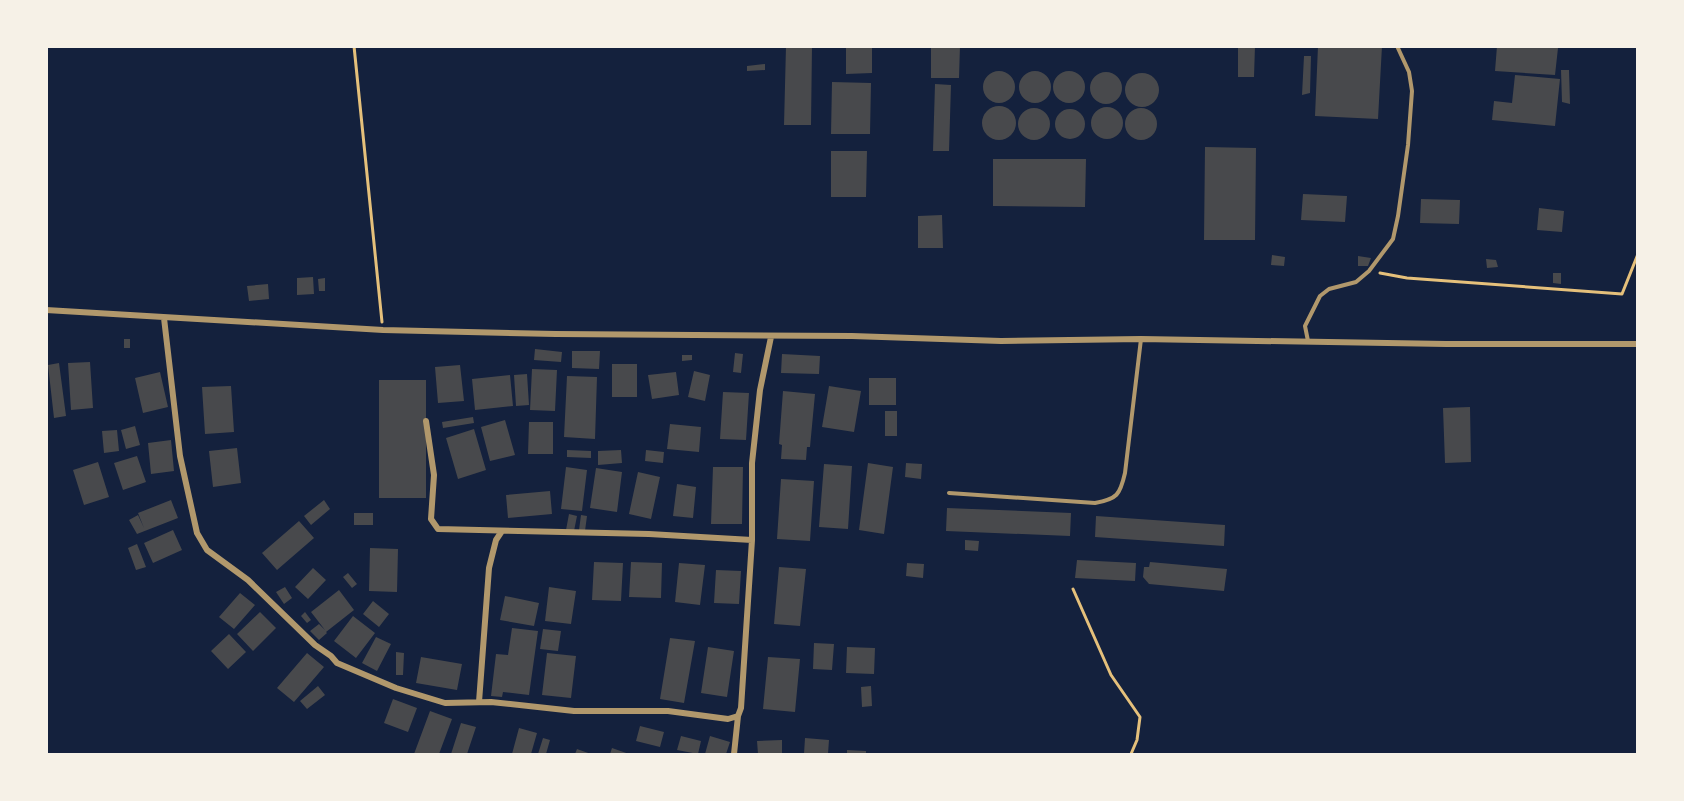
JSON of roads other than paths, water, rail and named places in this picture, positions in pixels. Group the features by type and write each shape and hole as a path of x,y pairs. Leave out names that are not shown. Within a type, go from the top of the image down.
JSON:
{"street":[{"path":"46,310 383,330 556,334 852,336 1000,341 1141,339 1446,344 1638,344"},
{"path":"164,318 180,456 197,533 207,550 248,580 315,645 337,663 396,688 440,702 479,702 574,711 668,711 728,719 738,716"},
{"path":"734,754 741,708 752,540 752,463 760,390 771,337"},
{"path":"426,421 434,476 431,519 438,529 649,534 752,540"},
{"path":"479,702 489,568 496,540 502,531"}],"lane":[{"path":"1308,341 1305,326 1320,296 1329,289 1356,282 1369,271 1393,239 1408,145 1412,91 1409,72 1397,46"},
{"path":"949,493 1095,503 1110,500 1121,491 1125,473 1141,339"}]}
